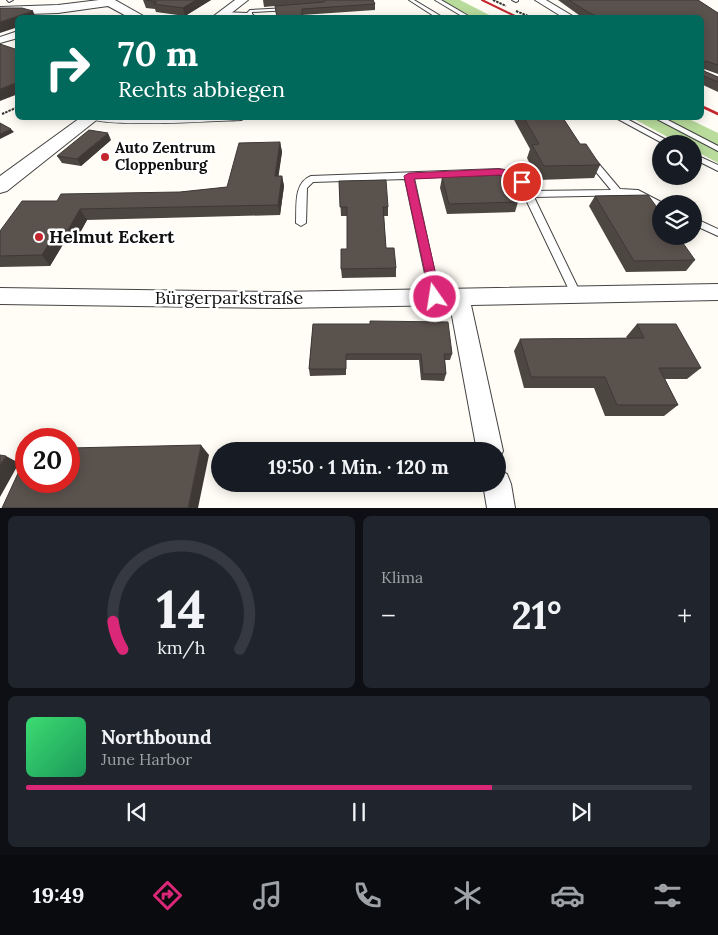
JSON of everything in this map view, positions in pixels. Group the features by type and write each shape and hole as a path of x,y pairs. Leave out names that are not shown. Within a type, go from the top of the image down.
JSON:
{"street":[{"path":"71,8 89,0"},
{"path":"221,15 242,0"},
{"path":"539,0 566,15"},
{"path":"0,12 71,8 112,1 136,15"},
{"path":"0,40 15,35"},
{"path":"0,186 89,120"},
{"name":"Bürgerparkstraße","path":"0,296 280,300 718,292"},
{"path":"459,296 488,442"},
{"path":"498,492 501,508"}],"lane":[{"path":"410,0 437,15"},
{"path":"436,0 464,15"},
{"path":"234,15 249,14 250,11 295,8"},
{"path":"108,120 158,120"},
{"path":"624,120 653,135"},
{"path":"663,120 718,149"},
{"path":"582,149 618,193"},
{"path":"702,160 718,168"},
{"path":"300,223 303,187 311,179 499,172 512,174 522,182 576,294"},
{"path":"409,176 435,297"},
{"path":"528,194 635,192 652,200"},
{"path":"702,225 718,233"}],"path":[{"path":"2,114 15,108"}],"green space":[{"path":"440,0 460,0 489,15 469,15"},
{"path":"636,120 691,120 718,133 718,163 702,154 702,135 664,135"}],"building":[{"path":"146,0 196,0 183,8 153,4 157,2"},
{"path":"325,0 373,0 375,4 302,9 302,15 276,15 275,6 324,2"},
{"path":"569,0 698,0 718,13 718,65 706,61 704,62 704,15 594,15"},
{"path":"0,8 22,8 33,11 15,15 15,17 0,22"},
{"path":"0,44 15,49 15,83 0,89"},
{"path":"704,71 718,77 718,82 704,76"},
{"path":"525,120 564,120 580,144 586,144 600,165 544,166 532,145 539,144"},
{"path":"0,123 11,129 0,134"},
{"path":"89,130 108,133 77,159 57,156"},
{"path":"280,142 275,176 282,176 278,205 80,209 68,230 57,230 42,255 0,256 0,231 22,201 57,201 61,194 180,192 227,187 239,143"},
{"path":"507,175 518,202 449,204 442,177"},
{"path":"386,180 388,207 383,207 386,248 394,248 396,268 341,269 341,249 347,249 347,207 340,207 339,181"},
{"path":"648,195 652,201 652,245 684,245 695,260 634,261 595,196"},
{"path":"370,321 448,322 452,354 444,354 446,374 423,374 421,354 346,354 346,369 309,369 313,324 370,324"},
{"path":"637,324 676,324 701,368 659,368 678,405 617,405 605,377 531,377 520,339 644,338"},
{"path":"201,445 188,508 2,508 15,480 15,493 80,493 80,448"},
{"path":"0,455 6,456 0,465"}],"railway":[{"path":"482,0 513,15"},
{"path":"704,107 718,114"}],"place":[{"name":"Auto Zentrum Cloppenburg","path":"105,157"},
{"name":"Helmut Eckert","path":"39,237"}],"route":[{"path":"435,297 409,176 499,172 512,174 522,182"}]}
